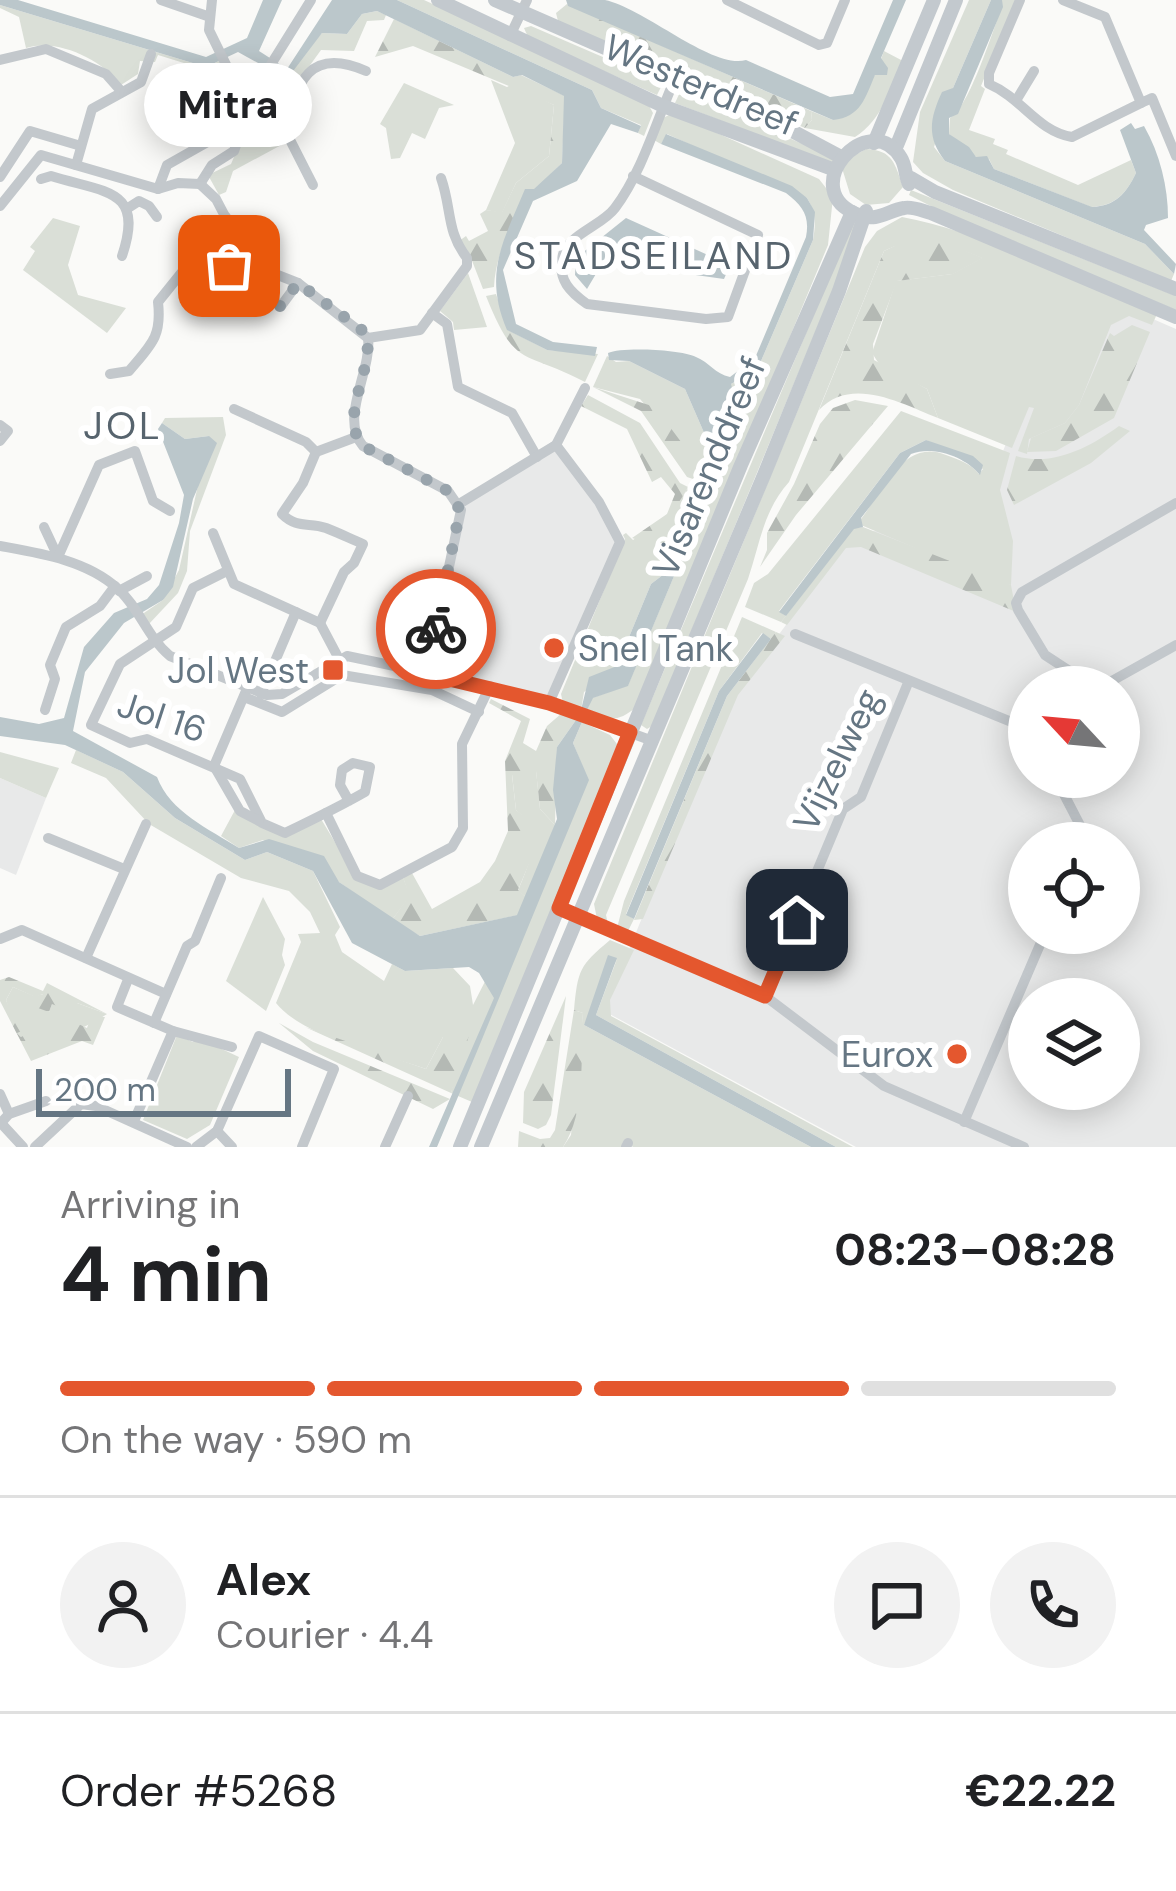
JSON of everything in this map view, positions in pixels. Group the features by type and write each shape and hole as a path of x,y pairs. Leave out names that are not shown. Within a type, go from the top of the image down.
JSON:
{"main road":[{"name":"Westerdreef","path":"438,0 663,106 812,163 838,163"},
{"name":"Westerdreef","path":"495,0 524,6 674,81 819,144 838,163"},
{"path":"875,140 934,0"},
{"path":"897,145 956,0"},
{"path":"903,204 910,181 907,158 897,145 861,138 838,163 838,198 860,213 884,210 915,201 931,213 1176,316"},
{"path":"875,140 900,157 910,181 1176,289"},
{"name":"Visarenddreef","path":"460,1147 630,732 860,213"},
{"name":"Visarenddreef","path":"481,1147 764,475 838,291 860,213"}],"street":[{"path":"161,0 210,17"},
{"path":"212,0 209,30 236,82 293,104"},
{"path":"200,184 212,165 234,151 255,90 311,0"},
{"path":"728,0 819,45 827,43 845,0"},
{"path":"763,16 770,0"},
{"path":"1020,0 989,73 989,84 1017,99 1042,125 1072,137 1152,98 1176,156"},
{"path":"1064,0 1105,17 1141,104"},
{"path":"510,36 524,6"},
{"path":"0,60 46,49 106,74 121,91"},
{"path":"76,165 92,109 141,82 151,54"},
{"path":"314,185 285,130 304,75 331,62 366,71"},
{"path":"1017,99 1034,71"},
{"path":"632,176 758,235 728,317 706,319 587,304 565,284 562,253 617,206 674,81"},
{"path":"158,189 167,165 213,139 236,82"},
{"path":"14,189 0,178 30,131 81,146"},
{"path":"0,206 41,155 158,189 200,184 226,217 250,264 298,283 368,338 420,330 467,266 467,258 451,237 449,203 441,178"},
{"path":"41,179 51,176 124,203 139,201 157,218"},
{"path":"122,256 132,226 124,203 125,178"},
{"path":"110,374 130,371 150,346 161,328 158,302 226,217"},
{"path":"203,246 280,306 298,283"},
{"path":"432,313 447,324 458,387 512,412 537,457"},
{"path":"245,693 282,694 347,656 404,668 425,662 432,647 460,521 459,504 448,491 363,446 356,437 353,422 368,338"},
{"path":"459,504 556,445 585,388"},
{"path":"234,409 306,442 316,452"},
{"path":"0,424 8,431 0,441"},
{"path":"320,623 363,544 319,525 303,528 282,514 316,452 356,437"},
{"path":"549,703 620,542 612,521 556,445"},
{"path":"101,451 113,461"},
{"path":"58,557 99,465 135,451 152,501 170,511"},
{"path":"1062,666 1045,655 1018,610 1022,592 1176,503"},
{"path":"44,527 58,557"},
{"path":"212,533 234,584 320,623 339,659"},
{"path":"0,546 58,557 117,588 170,656 282,712 342,675 432,689 479,712"},
{"path":"155,641 176,627 193,588 227,572"},
{"path":"45,710 55,679 50,665 66,627 100,606 117,588 147,576"},
{"path":"261,694 296,613"},
{"name":"Vijzelweg","path":"796,634 1008,721"},
{"name":"Jol 16","path":"155,641 119,664 91,725 130,743 147,739 214,766 240,812 285,833 349,801"},
{"path":"1138,666 1176,645"},
{"path":"425,662 441,677 549,703 650,740"},
{"path":"390,666 390,681"},
{"name":"Vijzelweg","path":"765,996 843,809 861,797 908,683"},
{"path":"326,813 357,876 380,885 438,849 452,848 463,828 458,810 462,744 490,686"},
{"name":"Jol 16","path":"214,766 245,693"},
{"path":"86,958 146,824"},
{"path":"48,838 124,869"},
{"path":"154,1023 221,878"},
{"path":"559,908 765,996 884,1086 1024,1147"},
{"path":"0,939 22,930 166,994"},
{"path":"964,1122 1036,954"},
{"path":"127,982 117,1007 173,1031 232,1047"},
{"path":"134,1121 173,1031"},
{"path":"34,1147 81,1104 192,1147 218,1131 259,1036 334,1069 302,1147"},
{"path":"0,1094 3,1120 23,1147"},
{"path":"385,1147 408,1096"},
{"path":"3,1120 46,1101"},
{"path":"218,1131 232,1147"}],"shaded area":[{"path":"0,0 18,0 206,57 247,38 263,0 282,0 259,51 287,69 332,0 397,0 592,90 601,108 641,126 638,133 611,124 577,181 533,201 503,270 516,324 553,342 597,347 595,356 547,350 507,330 497,291 499,258 525,189 534,189 562,163 564,96 522,75 513,77 377,11 362,14 347,34 322,33 287,79 238,52 206,67 0,5"},
{"path":"566,0 621,5 697,48 732,61 746,60 830,97 853,94 893,0 906,0 881,58 887,75 875,75 856,111 833,120 568,6"},
{"path":"991,0 1002,0 1003,7 958,114 949,118 949,134 976,157 987,156 994,169 1092,207 1119,198 1128,187 1136,173 1120,130 1131,123 1135,129 1144,126 1162,171 1168,218 1144,230 1176,264 1174,274 1145,244 945,161 933,135 935,110 942,92 953,88"},
{"path":"666,134 792,186 815,212 813,240 758,368 731,384 739,415 712,487 706,485 714,466 712,451 685,389 629,361 609,360 608,353 688,354 730,377 755,358 806,237 807,223 801,207 786,193 661,144"},
{"path":"626,218 730,265 724,279 603,262 587,289 575,275 576,258"},
{"path":"1093,293 1176,329 1176,1147 856,1147 604,1011 732,697 848,542 991,483 1016,417"},
{"path":"162,423 185,439 209,436 217,443 193,499 173,587 163,600 124,623 85,672 73,731 157,777 171,800 192,818 239,848 269,839 324,856 339,882 420,936 517,915 557,819 553,790 557,747 576,720 582,722 573,743 589,780 437,1147 429,1147 494,998 479,973 469,967 405,971 352,943 313,871 267,852 245,860 175,818 123,772 65,745 0,736 0,717 39,724 64,718 84,647 114,613 147,599 159,585 184,495 158,429"},
{"path":"926,440 973,456 983,465 980,475 948,454 911,454 861,518 863,527 854,529 786,616 779,612 900,453"},
{"path":"553,441 621,538 550,703 427,674 460,503"},
{"path":"703,493 708,495 628,686 593,698 586,712 581,710 589,677 617,666 651,584 668,571"},
{"path":"763,633 771,639 727,696 634,919 626,915 719,691"},
{"path":"0,778 46,798 16,875 0,868"},
{"path":"608,955 617,958 596,1015 836,1147 811,1147 584,1025"}],"green space":[{"path":"397,0 424,0 647,102 653,113 644,136 638,133 641,125 601,108 592,90"},
{"path":"969,0 991,0 953,88 934,147 945,161 1145,244 1174,274 1171,281 953,190 913,162 920,112"},
{"path":"1002,0 1016,0 981,86 985,89 969,130 995,139 993,144 1008,150 1006,154 1078,185 1131,160 1136,173 1113,201 1091,207 994,169 989,159 976,157 949,134 950,118 973,84"},
{"path":"567,4 811,111 812,120 805,128 559,25 556,13"},
{"path":"0,5 206,67 219,61 229,77 158,55 155,62 140,61 138,74 121,85 78,53 51,46 26,48 19,17"},
{"path":"377,11 386,15 384,20 367,21 354,51 321,50 287,97 264,88 274,72 281,77 322,33 347,34 362,14"},
{"path":"394,19 513,77 521,75 565,96 562,163 537,189 507,235 494,287 483,289 459,241 488,231 480,214 502,212 516,183 549,156 554,105 413,46 375,57"},
{"path":"531,26 663,83 657,95 528,37 524,28"},
{"path":"884,51 903,61 885,103 864,130 855,137 805,128 812,120 811,111 833,120 875,75 886,74 881,59"},
{"path":"491,80 507,87 512,84 554,105 549,156 516,183 502,213 486,210 515,143"},
{"path":"404,83 454,105 439,108 425,139 412,133 400,158 391,159 386,128 380,124"},
{"path":"681,90 836,159 833,164 675,103"},
{"path":"260,96 285,107 279,130 285,143 233,171 226,192 219,195 208,175 231,164"},
{"path":"673,113 819,179 833,197 828,245 636,707 624,716 607,718 586,712 592,698 628,685 717,474 731,384 758,368 815,228 807,198 667,134 661,144 652,139 661,119"},
{"path":"866,149 887,155 898,172 903,187 889,203 866,205 850,194 842,168 846,160"},
{"path":"911,190 1176,296 1176,310 966,224 909,195"},
{"path":"855,217 851,246 647,729 641,725"},
{"path":"902,217 999,246 1157,314 1152,325 1129,316 1111,325 1079,405 1065,423 1029,439 1027,454 1018,451 1034,408 1029,407 1012,448 938,418 927,389 881,367 872,353 896,281 952,274 982,258 933,243 909,243 884,251 789,482 768,516 748,579 606,915 608,924 597,919 594,904 865,247 877,231"},
{"path":"53,218 80,226 68,265 78,295 126,308 107,333 23,270 35,251 30,247"},
{"path":"905,241 944,242 983,258 953,274 897,281 873,344 874,360 927,389 938,418 861,393 832,400 819,410 884,251"},
{"path":"468,273 487,327 454,330 453,322 440,311"},
{"path":"496,294 508,330 547,350 598,354 585,382 514,347 486,296"},
{"path":"1132,325 1150,332 1114,418 1056,451 1027,452 1031,438 1065,423 1079,405 1110,333 1114,336"},
{"path":"607,356 616,362 629,361 685,389 712,451 714,466 706,485 696,480 695,462 640,399 593,387"},
{"path":"593,387 655,407 696,462 696,480 687,477 641,411"},
{"path":"588,395 640,423 680,483 688,487 668,517 641,541 632,538 667,514 675,494 661,477 652,482 627,429 581,406"},
{"path":"855,400 888,406 796,515 760,567 767,533 820,424 833,408"},
{"path":"901,411 1010,453 1000,490 1013,541 1011,585 861,525 896,469 918,454 946,455 979,474 983,469 926,440 900,453 779,611 786,616 781,622 745,607 754,583 768,574"},
{"path":"223,417 226,435 190,531 187,571 178,593 148,625 141,615 163,600 179,570 209,436 185,439 162,423 165,418"},
{"path":"1119,426 1130,431 1091,463 1014,505 1007,490 1016,456 1057,457"},
{"path":"688,487 703,493 668,571 651,584 617,666 584,692 581,710 563,703 561,694 623,535 633,540 671,511"},
{"path":"863,527 1011,585 1016,612 861,547 846,548 787,625 781,622 854,528"},
{"path":"742,617 776,632 771,639 762,633 719,691 626,914 634,919 627,933 617,928 624,901"},
{"path":"776,632 785,636 738,695 643,919 634,920 727,696"},
{"path":"491,699 530,719 523,743 536,751 547,726 562,713 576,720 557,747 555,825 540,809 536,771 512,775 516,810 528,819 536,815 544,829 534,837 536,847 518,890 526,897 518,915 420,936 392,920 409,896 403,877 412,873 432,909 480,882 508,831 505,761 521,721 489,703"},
{"path":"582,722 610,735 620,748 472,1102 451,1093 456,1070 443,1037 426,1069 325,1035 289,1015 276,1003 301,942 298,934 320,933 310,912 289,891 241,878 149,824 106,778 71,763 76,750 123,772 175,818 245,860 267,852 313,871 340,927 335,935 342,952 384,981 392,964 405,971 453,968 470,986 473,1005 588,780 573,743"},
{"path":"0,752 59,768 46,798 0,778"},
{"path":"536,770 540,809 555,825 526,897 518,891 533,838 516,810 512,774"},
{"path":"235,810 288,836 321,819 356,877 380,889 403,877 410,896 392,920 339,882 263,840 239,848 221,836"},
{"path":"263,897 285,939 285,965 266,1011 226,981"},
{"path":"610,940 634,950 610,1000 611,1016 853,1147 836,1147 596,1015 617,959 584,1025 811,1147 633,1147 625,1141 622,1147 563,1147 571,1135 583,1013 574,1010 577,986 586,963"},
{"path":"9,977 43,991 47,983 107,1014 77,1003 72,1012 52,1004 49,1012 38,1008 43,994 35,997 13,987 6,1000 14,1019 27,1019 24,1030 17,1033 27,1034 36,1050 68,1033 74,1022 87,1028 91,1017 105,1017 93,1045 82,1041 31,1061 0,1001 0,980"},
{"path":"13,987 34,996 44,994 49,1012 52,1004 77,1003 107,1014 36,1051 16,1032 6,1000"},
{"path":"566,996 551,1115 538,1129 523,1123 524,1092"},
{"path":"477,1010 451,1093 305,1027 426,1069 443,1037 441,1018 459,1020"},
{"path":"574,1010 583,1013 582,1064 571,1133 563,1147 518,1147 519,1131 540,1139 550,1138 555,1130"},
{"path":"279,1023 450,1099 433,1109 313,1051"},
{"path":"177,1035 193,1042 196,1037 239,1057 210,1125 187,1139 143,1120"}],"way so far":[{"path":"229,266 280,306 298,283 366,333 369,351 353,422 356,437 363,446 448,491 459,504 460,521 436,629"}],"place":[{"name":"Mitra","path":"229,266"},
{"name":"Snel Tank","path":"554,648"},
{"name":"Jol West","path":"333,670"},
{"name":"Eurox","path":"957,1054"}],"district":[{"name":"STADSEILAND","path":"654,255"},
{"name":"JOL","path":"123,425"}],"route":[{"path":"436,629 425,662 441,677 549,703 630,732 559,908 765,996 797,920"}]}
